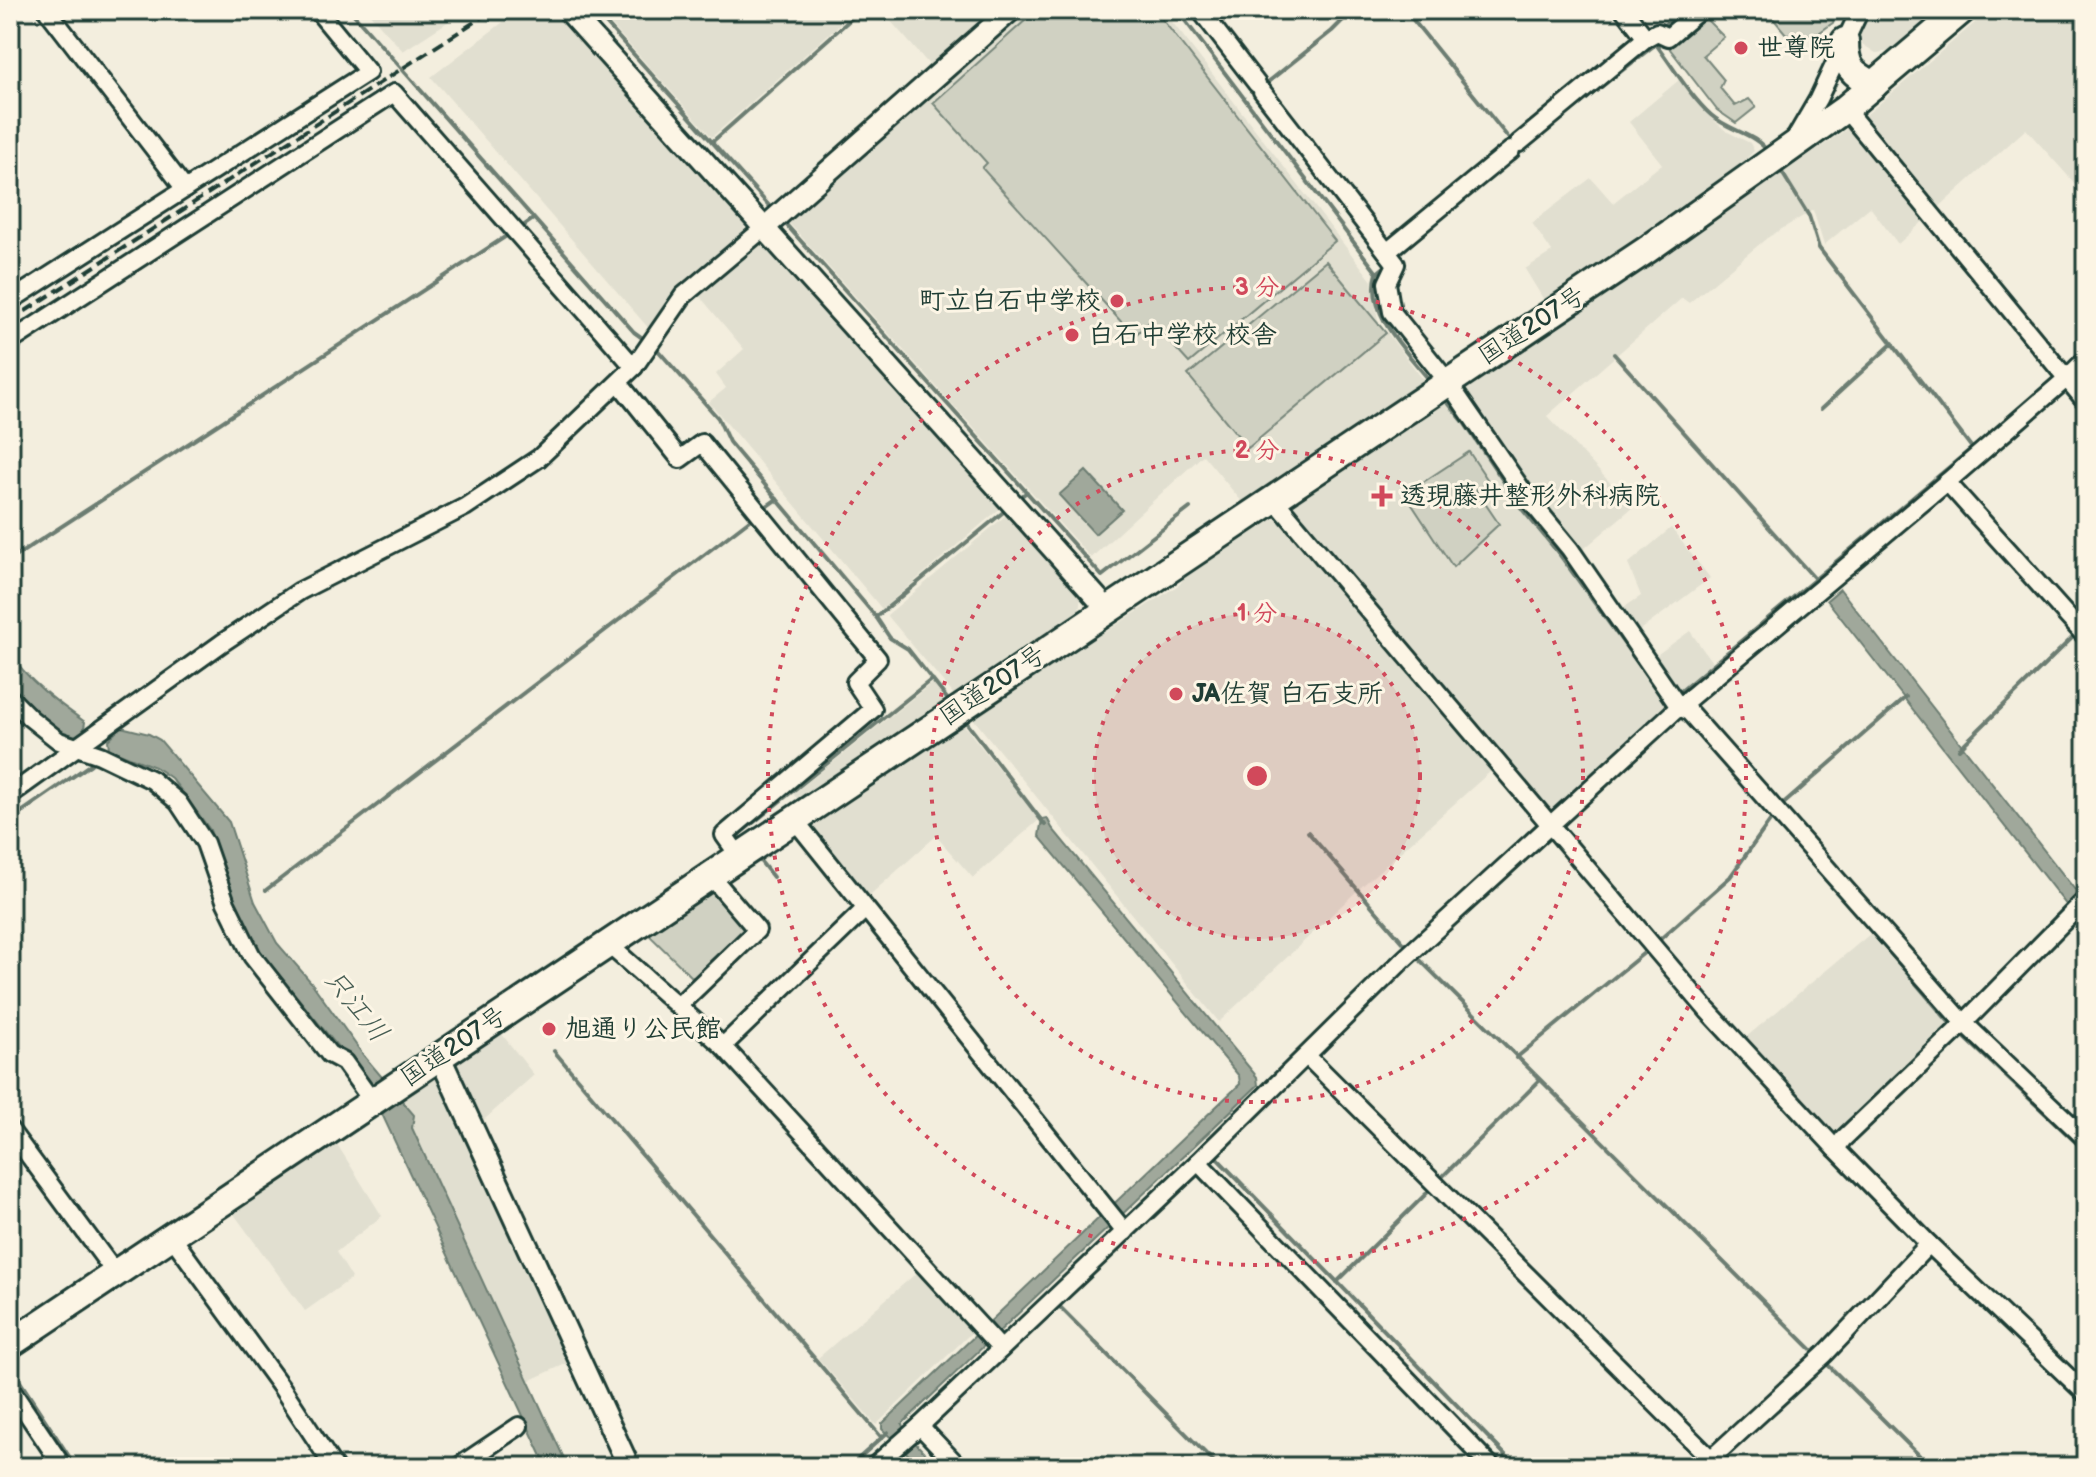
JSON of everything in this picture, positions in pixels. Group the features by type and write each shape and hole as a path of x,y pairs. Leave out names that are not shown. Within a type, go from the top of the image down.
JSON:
{"highway":[{"name":"国道207号","path":"10,1344 1636,258 1845,109 1962,10"},
{"path":"1845,41 1845,60 1856,75 1874,85"}],"street":[{"path":"47,10 185,189"},
{"path":"10,301 368,72 317,10"},
{"path":"568,10 774,220 1012,503 1108,610"},
{"path":"10,795 300,591 465,507 539,458 634,367 683,296 774,220 1011,10"},
{"path":"1200,10 1391,258"},
{"path":"1624,10 1646,38"},
{"path":"1700,10 1668,37 1657,32 1646,38 1515,146 1391,258 1387,283 1392,312 1440,387 1675,701 1689,712 1777,810 1959,1027 2086,1139"},
{"path":"1779,158 1818,99 1860,10"},
{"path":"10,342 394,93 634,367"},
{"path":"1845,109 2086,402"},
{"path":"873,1467 910,1435 992,1339 1053,1300 1122,1228 1206,1154 1412,952 1551,826 1675,701 1822,587 2086,359"},
{"path":"619,383 680,459 702,443 878,659 855,682 873,709 724,835 745,852"},
{"path":"1947,482 2086,637"},
{"path":"1274,499 1652,947 1836,1149 1929,1244 2086,1394"},
{"path":"10,698 59,741 83,744 152,780 178,802 205,843 226,903 252,956 329,1054 344,1062 372,1101"},
{"path":"794,819 1122,1228"},
{"path":"679,1005 757,930 710,875"},
{"path":"1836,1149 2086,899"},
{"path":"723,1046 865,909"},
{"path":"608,944 723,1046 992,1339"},
{"path":"1307,1056 1437,1183 1711,1465 1821,1358 1929,1244"},
{"path":"440,1057 629,1467"},
{"path":"10,1130 116,1274"},
{"path":"1206,1154 1492,1467"},
{"path":"172,1237 282,1388 334,1467"},
{"path":"10,1388 63,1467"},
{"path":"458,1467 519,1426"},
{"path":"910,1435 959,1467"}],"shaded area":[{"path":"366,10 466,10 403,51"},
{"path":"519,10 557,10 744,219 745,235 651,331 431,77"},
{"path":"598,10 856,10 712,137"},
{"path":"881,10 998,10 933,69"},
{"name":"町立白石中学校","path":"1029,10 1163,10 1372,281 1378,321 1425,382 1243,503 1203,455 1091,558 789,223"},
{"path":"1037,10 1155,10 1335,241 1189,363 1151,321 1134,336 982,168 987,163 933,103"},
{"path":"1766,10 1825,10 1834,22 1816,35 1786,34"},
{"path":"1868,10 1940,10 1892,51 1876,53 1862,44 1859,29"},
{"path":"1990,10 2086,10 2086,196 2026,129 1898,244 1870,207 1824,245 1813,210 1767,238 1689,303 1682,298 1547,416 1633,507 1579,553 1620,610 1641,596 1628,564 1671,528 1710,578 1634,635 1651,659 1690,631 1716,668 1554,817 1295,513 1294,502 1301,491 1860,120"},
{"path":"1702,15 1724,37 1703,55 1724,80 1720,88 1735,106 1749,99 1756,107 1736,123 1717,110 1670,49 1673,39"},
{"path":"1679,80 1710,117 1726,131 1750,143 1754,151 1721,183 1545,302 1525,269 1552,252 1532,223 1591,178 1613,203 1662,164 1629,122"},
{"path":"758,245 769,247 1004,505 882,609 709,402 726,388 716,374 744,349 697,293"},
{"path":"1326,261 1386,333 1248,448 1188,375"},
{"path":"1469,452 1489,482 1476,490 1499,524 1453,567 1405,494"},
{"path":"1086,471 1122,510 1095,534 1059,495"},
{"path":"1010,512 1044,555 1081,593 1079,615 955,696 887,615"},
{"path":"1272,518 1280,521 1491,771 1360,888 1219,1022 971,716 1096,630 1104,633 1180,584 1193,564 1257,522"},
{"path":"1840,589 2086,904 2086,930 1827,600"},
{"path":"10,652 34,681 85,722 83,735 68,737 41,717 10,687"},
{"path":"932,683 947,703 800,802 793,794"},
{"path":"959,719 1039,820 973,878 936,836 862,902 804,825"},
{"path":"121,727 160,740 229,822 255,902 277,943 414,1115 412,1128 568,1467 547,1467 382,1114 388,1108 261,953 236,907 210,830 184,794 171,778 155,767 109,749 108,740"},
{"path":"1047,818 1052,828 1257,1077 1258,1085 902,1424 905,1432 938,1467 921,1467 882,1429 882,1424 1240,1084 1239,1076 1039,836 1042,819"},
{"path":"710,887 748,930 696,981 644,930"},
{"path":"1870,934 1954,1030 1840,1142 1745,1038"},
{"path":"497,1028 534,1075 468,1134 572,1361 526,1382 394,1096"},
{"path":"335,1141 382,1216 336,1252 352,1278 305,1311 231,1210"},
{"path":"921,1269 975,1329 876,1425 818,1358"}],"waterway":[{"path":"350,10 634,332 648,342"},
{"path":"594,10 773,210"},
{"path":"712,142 861,10"},
{"path":"1177,10 1377,273 1375,288 1383,318 1431,382"},
{"path":"1263,86 1332,31 1353,10"},
{"path":"1405,10 1519,151"},
{"path":"1661,27 1683,10"},
{"path":"1568,113 1656,44 1711,115 1756,140 1768,152"},
{"path":"1675,696 1972,448 1819,248 1809,216 1778,166"},
{"path":"1396,257 1447,213"},
{"path":"519,229 533,219"},
{"path":"782,220 1102,576 1190,508"},
{"path":"10,560 511,233"},
{"path":"1377,273 1389,263"},
{"path":"1821,409 1893,343"},
{"path":"655,347 718,418 729,442 876,617 1007,509"},
{"path":"1614,354 1815,579"},
{"path":"1444,398 1522,509 1560,555 1656,688"},
{"path":"1016,500 1027,492"},
{"path":"763,509 777,499"},
{"path":"266,890 756,515"},
{"path":"876,617 890,638 908,649 952,705"},
{"path":"1959,749 2074,636"},
{"path":"743,841 738,835 932,679"},
{"path":"1780,807 1906,697"},
{"path":"963,718 1045,825"},
{"path":"10,820 91,764"},
{"path":"1657,942 1730,877 1775,814"},
{"path":"1308,832 1408,948"},
{"path":"757,857 773,877"},
{"path":"1843,898 1954,1028"},
{"path":"867,924 1103,1219"},
{"path":"1516,1058 1650,948"},
{"path":"1414,954 1816,1354"},
{"path":"1961,1034 2086,1152"},
{"path":"554,1051 882,1438"},
{"path":"1438,1181 1539,1081"},
{"path":"1212,1153 1517,1467"},
{"path":"1337,1282 1432,1188"},
{"path":"1057,1304 1219,1467"},
{"path":"1823,1360 1931,1467"},
{"path":"10,1366 76,1467"},
{"path":"849,1467 888,1432"}],"railway":[{"path":"10,321 493,10"}],"place":[{"name":"世尊院","path":"1741,48"},
{"name":"町立白石中学校","path":"1117,301"},
{"name":"白石中学校 校舎","path":"1072,335"},
{"name":"透現藤井整形外科病院","path":"1382,496"},
{"name":"JA佐賀 白石支所","path":"1176,694"},
{"name":"旭通り公民館","path":"549,1029"}],"water label":[{"name":"只江川","path":"356,1006"}]}
